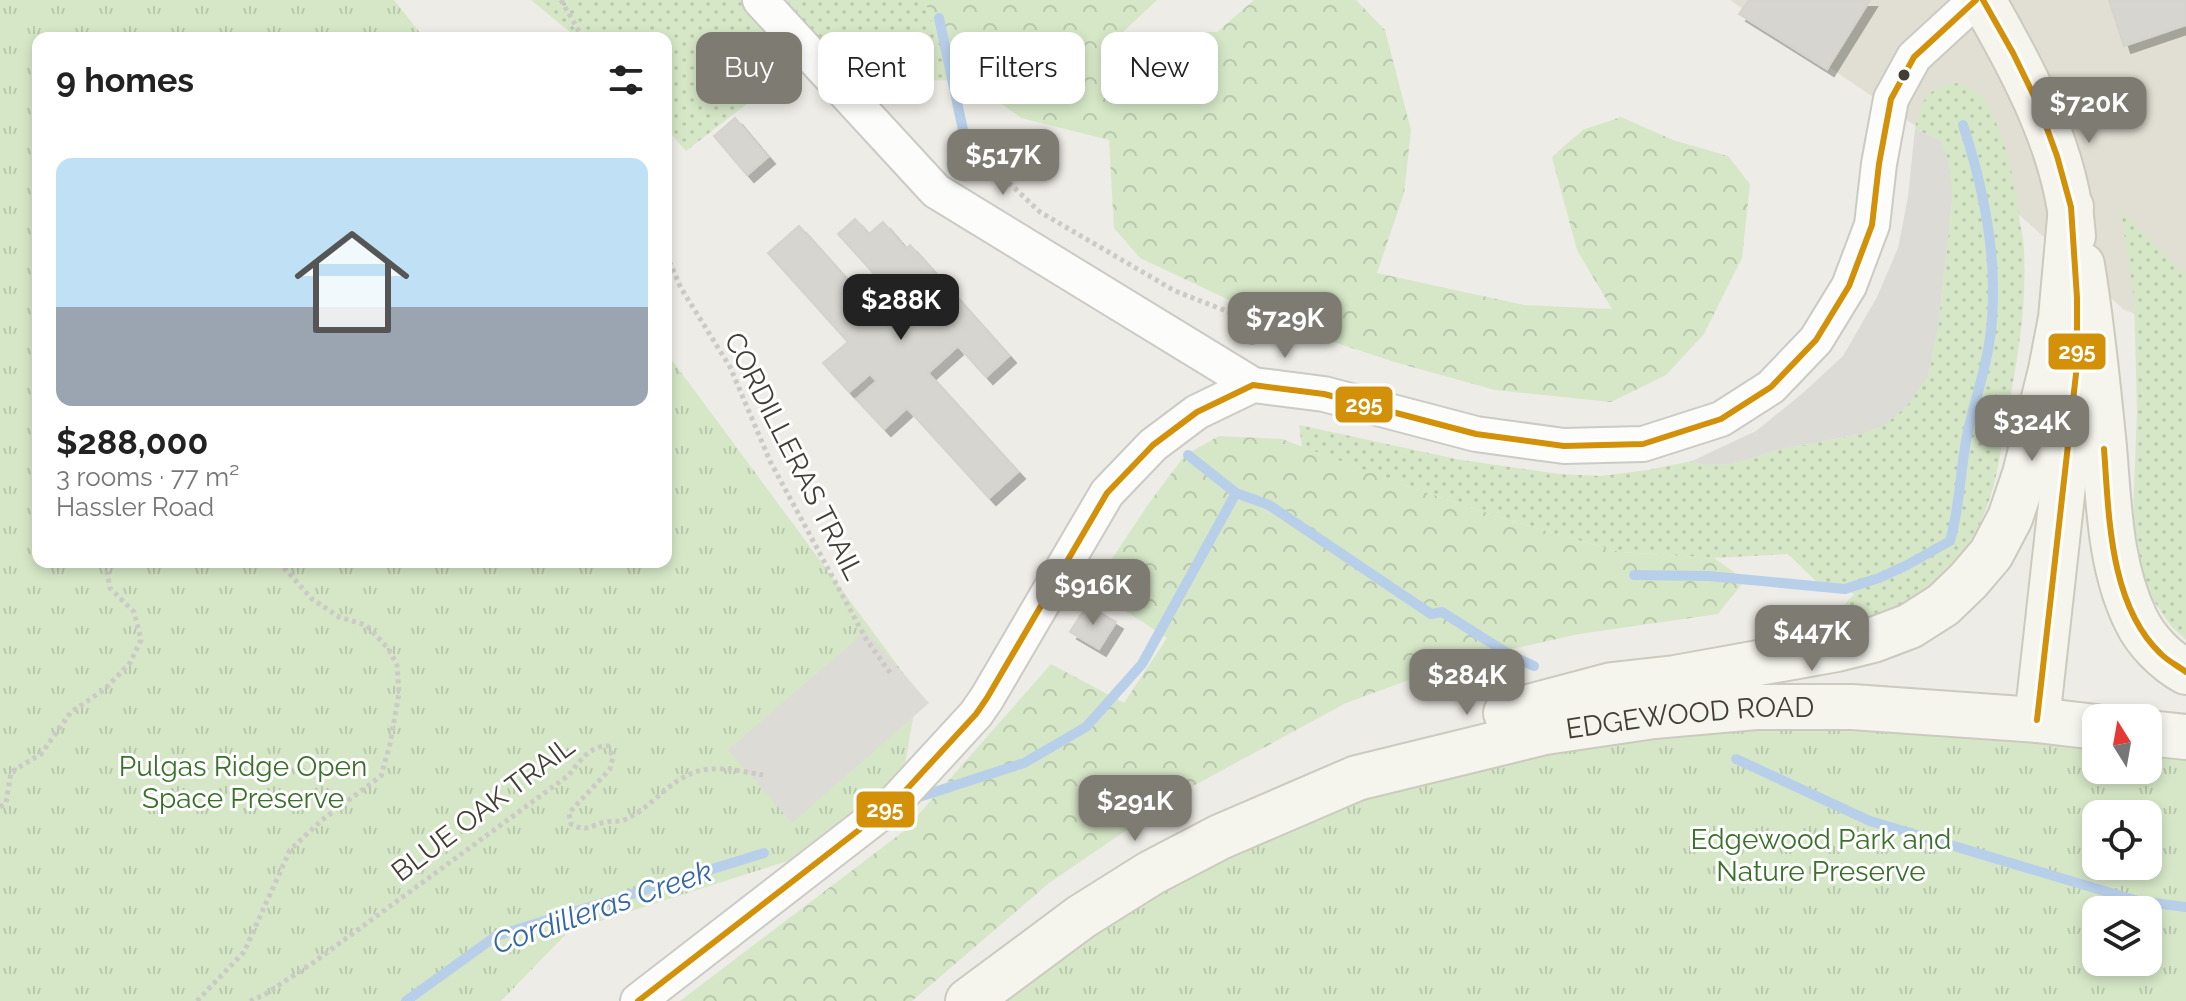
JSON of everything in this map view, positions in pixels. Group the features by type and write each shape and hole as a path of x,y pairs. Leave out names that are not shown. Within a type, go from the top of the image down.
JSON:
{"main road":[{"path":"1983,0 2038,104 2071,207 2094,349 2117,567 2137,622 2153,645 2186,672"},
{"path":"2037,720 2077,365 2077,298 2071,207"},
{"path":"1357,778 1431,739 1496,716 1612,685 1675,678 1861,643 1910,626 1943,605 1991,554 2010,518 2025,474 2061,318 2071,207"},
{"name":"EDGEWOOD ROAD","path":"968,1001 1081,917 1151,873 1220,837 1357,778 1545,732 1654,716 1756,707 1852,707 2082,725"},
{"path":"2162,734 2186,737"}],"street":[{"path":"760,0 936,191 1253,385 1324,394 1476,434 1564,446 1643,444 1721,419 1771,387 1816,340 1849,286 1872,225 1891,99 1914,57 1976,0"},
{"path":"638,1001 895,802 981,706 1107,493 1153,445 1197,412 1253,385"}],"path":[{"path":"561,0 580,32"},
{"path":"965,166 992,167 1040,212 1175,291 1252,321 1253,385"},
{"name":"CORDILLERAS TRAIL","path":"672,268 681,288 730,367 778,475 866,639 891,674"},
{"path":"0,807 6,803 11,772 41,754 71,712 105,689 130,663 141,640 134,612 110,588 109,568"},
{"path":"197,1001 244,952 290,850 322,820 381,776 393,731 399,693 397,665 388,648 366,625 339,617 312,599 284,568"},
{"name":"BLUE OAK TRAIL","path":"250,1001 314,962 569,775 586,753 601,746 608,746 613,757 610,769 569,813 571,824 580,829 632,816 690,774 722,769 763,775"}],"shaded area":[{"path":"1730,0 2186,0 2186,336 2123,309 1938,141"},
{"path":"1915,129 1941,141 1948,160 1953,194 1938,327 1928,376 1907,406 1886,424 1861,434 1777,450 1734,464 1704,465 1692,461 1756,431 1843,356 1877,297 1898,248 1908,197"},
{"path":"866,631 929,703 792,823 728,750"}],"green space":[{"name":"Pulgas Ridge Open Space Preserve","path":"0,0 394,0 419,32 32,32 32,568 672,568 672,360 924,701 915,707 894,827 569,931 501,1001 0,1001"},
{"path":"531,0 926,0 929,17 950,50 950,80 934,80 934,32 818,32 818,49 802,61 802,32 696,32 696,104 747,104 686,151 672,135 672,32 570,32"},
{"path":"926,0 1157,0 1123,32 1101,32 1101,104 1218,104 1217,32 1254,0 1356,0 1385,30 1411,130 1404,193 1377,273 1524,305 1612,309 1577,250 1552,157 1583,130 1621,117 1673,140 1728,156 1750,184 1742,258 1704,334 1666,375 1611,402 1495,390 1398,363 1309,334 1140,258 1114,228 1109,140 1021,118 1002,104 1085,104 1085,32 950,32 950,50 929,17"},
{"path":"1959,83 1976,92 1987,104 2008,156 2024,246 2023,315 1998,465 1983,518 1948,571 1909,603 1887,613 1842,625 1769,633 1764,623 1838,612 1854,594 1816,581 1788,554 1714,558 1619,552 1505,519 1302,447 1299,425 1461,460 1560,474 1601,476 1692,461 1704,465 1734,464 1777,450 1861,434 1928,376 1938,327 1953,194 1941,141 1915,129 1927,96 1940,87"},
{"path":"2121,210 2186,275 2186,640 2171,626 2145,588 2133,517 2137,411 2134,299"},
{"path":"1219,436 1282,439 1505,519 1619,552 1714,558 1745,580 1718,614 1579,634 1462,660 1344,704 1184,791 1049,883 912,1001 680,1001 904,831 1051,664 1124,703 1167,638 1092,589 1185,455"},
{"name":"Edgewood Park and Nature Preserve","path":"1654,716 2082,727 2082,784 2162,784 2162,734 2186,737 2186,1001 968,1001 1220,837"}],"building":[{"path":"1749,0 1870,0 1827,69 1739,14"},
{"path":"2109,0 2186,0 2186,25 2124,46"},
{"path":"735,118 768,157 747,175 714,136"},
{"path":"855,219 869,234 883,222 906,249 910,245 1009,356 986,377 958,346 928,373 1018,472 989,498 907,408 884,429 856,399 877,381 870,374 849,392 823,363 848,342 768,253 799,226 888,325 914,301 903,289 894,296 838,234"},
{"path":"1087,605 1116,622 1099,649 1070,632"}],"waterway":[{"path":"939,18 969,158"},
{"path":"1634,575 1708,576 1845,589 1879,578 1950,541 1966,440 1989,345 1993,294 1987,220 1963,125"},
{"name":"Cordilleras Creek","path":"1188,455 1236,493 1269,505 1431,614 1442,612 1512,656 1534,666"},
{"name":"Cordilleras Creek","path":"922,796 1024,763 1086,727 1142,664 1236,493"},
{"name":"Cordilleras Creek","path":"1736,759 1870,821 2138,901 2186,907"},
{"name":"Cordilleras Creek","path":"406,1001 496,936 764,853"}],"transit line":[{"name":"295","path":"638,1001 895,802 987,698 1107,493 1153,445 1197,412 1253,385 1324,394 1476,434 1564,446 1643,444 1721,419 1771,387 1816,340 1849,286 1872,225 1891,99 1914,57 1976,0"},
{"name":"295","path":"1983,0 2038,104 2071,207 2077,298 2077,365 2037,720"},
{"name":"295","path":"2104,449 2111,530 2121,585 2144,634 2161,654 2186,672"}]}
